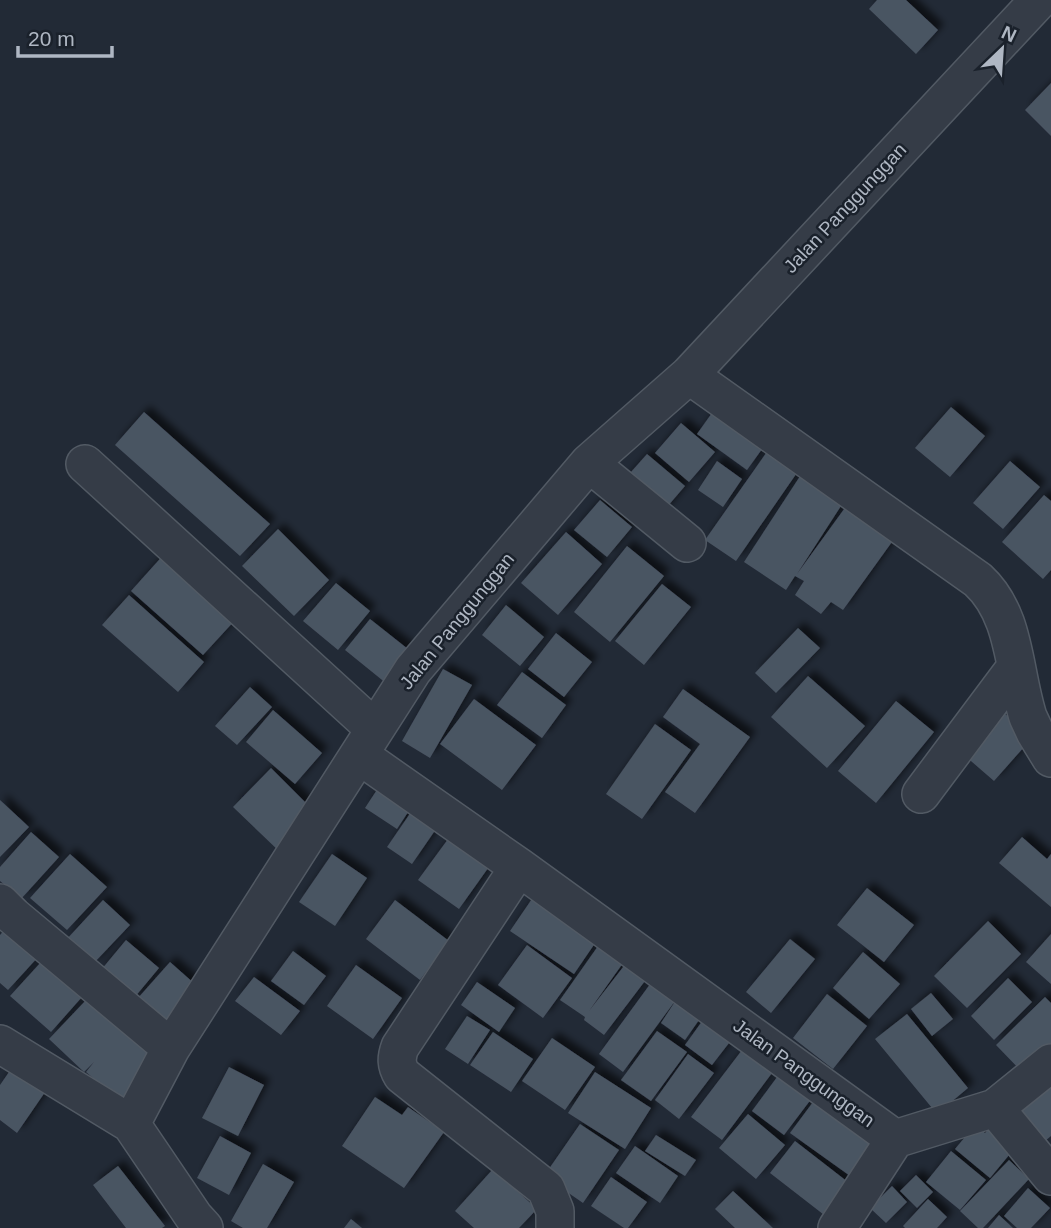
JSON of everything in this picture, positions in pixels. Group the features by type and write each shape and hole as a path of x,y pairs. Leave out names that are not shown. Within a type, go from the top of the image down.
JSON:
{"street":[{"name":"Jalan Panggunggan","path":"995,1108 895,1139 519,867 367,742 413,670 589,463 689,374 1039,0"},
{"path":"689,374 989,590 1006,622 1028,717 1051,758"},
{"path":"589,463 687,543"},
{"path":"85,464 367,742 172,1048 131,1124"},
{"path":"921,794 1016,667"},
{"path":"519,867 396,1057 397,1067 402,1075 546,1189 555,1211 555,1228"},
{"path":"0,903 172,1048"},
{"path":"0,1044 131,1124 204,1228"},
{"path":"1051,1063 995,1108 1051,1176"},
{"path":"837,1228 895,1139"}],"building":[{"path":"877,0 906,0 938,30 916,54 869,9"},
{"path":"1051,83 1051,136 1025,110"},
{"path":"719,403 770,438 747,470 697,434"},
{"path":"951,407 985,436 950,477 915,448"},
{"path":"144,412 270,524 240,556 115,445"},
{"path":"681,423 715,452 689,482 655,453"},
{"path":"771,446 801,467 736,561 705,540"},
{"path":"647,454 685,486 661,514 623,481"},
{"path":"717,461 742,479 723,507 698,490"},
{"path":"1010,461 1040,487 1003,529 973,503"},
{"path":"808,464 850,492 797,574 855,494 902,528 843,610 831,602 821,614 795,595 804,581 795,576 786,590 744,562"},
{"path":"1044,495 1051,501 1051,570 1043,579 1002,542"},
{"path":"600,500 632,527 607,557 574,530"},
{"path":"278,529 329,580 294,616 242,566"},
{"path":"566,532 602,564 558,615 521,583"},
{"path":"627,546 664,576 610,642 574,612"},
{"path":"166,552 238,617 203,655 131,591"},
{"path":"336,583 370,611 338,650 303,621"},
{"path":"662,584 691,607 644,665 615,641"},
{"path":"129,595 204,662 178,692 102,625"},
{"path":"506,605 544,637 520,666 482,635"},
{"path":"370,619 413,653 387,684 345,650"},
{"path":"798,628 820,648 776,693 755,673"},
{"path":"556,633 592,662 564,697 528,669"},
{"path":"443,669 472,685 430,758 402,741"},
{"path":"522,672 566,705 542,738 497,705"},
{"path":"808,676 865,726 827,768 771,717"},
{"path":"250,687 272,707 237,745 215,726"},
{"path":"683,689 750,737 695,813 665,792 700,744 663,717"},
{"path":"474,699 536,745 502,790 440,744"},
{"path":"896,701 934,732 876,803 838,771"},
{"path":"273,710 322,753 295,784 246,742"},
{"path":"1003,712 1032,738 994,781 964,755"},
{"path":"655,724 691,750 642,819 606,794"},
{"path":"271,768 318,815 281,853 233,807"},
{"path":"384,779 416,800 397,829 365,808"},
{"path":"420,799 445,816 412,864 387,847"},
{"path":"0,800 29,827 0,857"},
{"path":"31,832 59,857 21,899 0,881 0,867"},
{"path":"451,835 491,864 459,909 418,880"},
{"path":"1022,837 1047,859 1051,854 1051,907 999,863"},
{"path":"70,854 107,887 67,930 30,898"},
{"path":"332,854 367,878 335,926 299,902"},
{"path":"867,888 914,925 884,962 837,925"},
{"path":"538,890 602,933 574,974 510,931"},
{"path":"103,900 130,925 93,964 66,940"},
{"path":"395,900 449,941 420,980 366,939"},
{"path":"988,921 1021,954 967,1008 934,976"},
{"path":"7,927 39,956 8,990 0,983 0,935"},
{"path":"1051,934 1051,984 1026,962"},
{"path":"603,939 628,956 589,1011 627,962 648,977 604,1035 584,1020 585,1017 560,1000"},
{"path":"790,939 815,959 771,1013 746,992"},
{"path":"126,940 159,968 134,998 101,970"},
{"path":"527,945 572,978 543,1018 498,985"},
{"path":"293,951 326,976 304,1005 271,981"},
{"path":"863,952 900,984 869,1019 833,988"},
{"path":"42,961 82,997 51,1032 10,996"},
{"path":"170,962 205,993 164,1038 130,1007"},
{"path":"356,965 402,998 373,1039 327,1006"},
{"path":"656,976 706,1010 685,1040 661,1023 678,997 623,1072 599,1054"},
{"path":"254,977 300,1011 281,1035 235,1001"},
{"path":"1008,978 1032,1002 994,1040 971,1016"},
{"path":"477,982 515,1008 499,1032 461,1005"},
{"path":"931,993 953,1019 932,1036 911,1009"},
{"path":"827,994 867,1026 833,1069 793,1038"},
{"path":"1045,997 1051,1003 1051,1050 1025,1075 996,1045"},
{"path":"88,998 161,1063 124,1105 86,1072 94,1062 84,1072 49,1039"},
{"path":"708,1013 736,1034 712,1065 685,1045"},
{"path":"907,1014 968,1088 937,1114 875,1039"},
{"path":"467,1016 490,1030 468,1064 445,1049"},
{"path":"657,1031 687,1052 651,1101 621,1080"},
{"path":"493,1032 533,1059 511,1092 470,1065"},
{"path":"552,1038 595,1067 565,1110 522,1081"},
{"path":"742,1050 772,1073 722,1140 691,1117"},
{"path":"688,1054 714,1073 679,1119 655,1100"},
{"path":"18,1059 52,1082 17,1133 0,1120 0,1085"},
{"path":"229,1067 264,1085 238,1136 202,1118"},
{"path":"783,1069 815,1094 784,1135 752,1111"},
{"path":"595,1072 651,1108 625,1149 568,1113"},
{"path":"1051,1075 1051,1136 1045,1141 1014,1104"},
{"path":"375,1097 402,1115 408,1107 444,1132 404,1188 342,1146"},
{"path":"816,1098 878,1142 853,1178 790,1133"},
{"path":"748,1114 785,1145 756,1179 719,1148"},
{"path":"994,1122 1019,1143 990,1178 955,1149 975,1125 985,1133"},
{"path":"580,1124 619,1150 583,1203 544,1176"},
{"path":"656,1135 696,1160 685,1176 645,1151"},
{"path":"220,1136 251,1153 229,1195 197,1178"},
{"path":"795,1141 853,1186 828,1218 770,1173"},
{"path":"635,1146 678,1176 660,1203 616,1173"},
{"path":"951,1151 986,1180 960,1210 926,1182"},
{"path":"1009,1160 1029,1179 983,1228 978,1228 960,1211"},
{"path":"263,1164 294,1182 267,1228 243,1228 231,1221"},
{"path":"118,1166 165,1226 126,1228 93,1185"},
{"path":"493,1169 537,1209 519,1228 474,1228 455,1211"},
{"path":"916,1175 933,1192 917,1208 900,1191"},
{"path":"611,1177 647,1202 628,1228 591,1206"},
{"path":"892,1186 907,1202 886,1223 870,1208"},
{"path":"1028,1188 1050,1208 1031,1228 1017,1228 1004,1216"},
{"path":"733,1191 773,1228 735,1228 715,1209"},
{"path":"928,1199 947,1217 937,1228 905,1228 903,1226"},
{"path":"999,1215 1013,1228 988,1228"},
{"path":"351,1219 362,1228 344,1228"}]}
